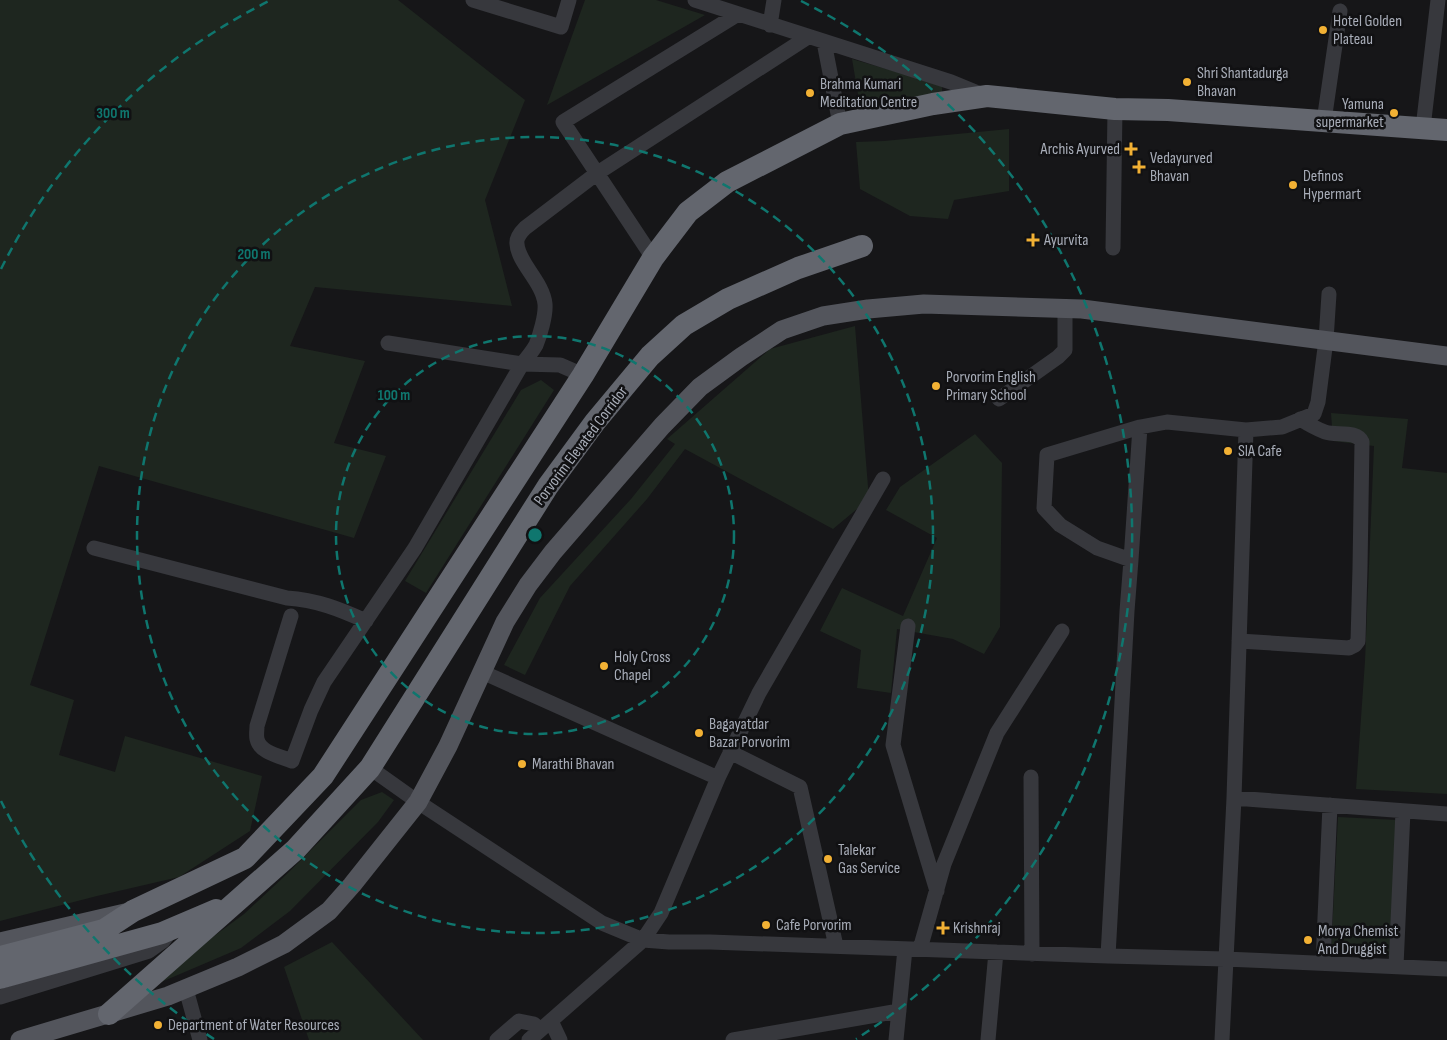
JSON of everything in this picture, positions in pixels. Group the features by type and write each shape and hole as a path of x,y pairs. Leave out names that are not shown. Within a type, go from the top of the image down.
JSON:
{"highway":[{"path":"0,978 104,930 133,912 245,858 323,776 583,375 653,258 688,212 727,182 840,124 934,104 987,96 1114,108 1168,110 1447,130"},
{"name":"Porvorim Elevated Corridor","path":"109,1014 296,850 370,768 548,486 595,422 650,356 684,325 728,299 798,268 862,246"},
{"path":"0,957 42,957 162,933 236,902"}],"main road":[{"path":"20,1040 186,989 238,967 284,944 328,911 352,885 418,802 448,746 505,622 528,585 553,552 662,426 700,387 782,330 823,316 868,309 924,304 1066,308 1447,356"},
{"path":"0,942 133,912"}],"street":[{"path":"473,0 561,27 569,0"},
{"path":"695,0 951,82 987,96"},
{"path":"770,25 774,0"},
{"path":"1423,128 1438,0"},
{"path":"1324,121 1340,11"},
{"path":"653,258 563,122 738,14"},
{"path":"291,616 257,726 256,738 260,747 267,752 292,761 311,710 324,682 415,548 522,364 536,346 545,304 540,288 519,253 516,243 520,234 525,228 596,174 808,37"},
{"path":"824,42 840,124"},
{"path":"1113,248 1114,108"},
{"path":"1131,560 1097,548 1060,525 1044,508 1047,455 1167,422 1246,430 1282,427 1314,414 1318,402 1326,340 1329,294"},
{"path":"999,399 1065,350 1066,308"},
{"path":"388,343 522,364 560,365 583,375"},
{"path":"1239,641 1349,648 1358,641 1362,442 1356,436 1326,432 1300,420"},
{"path":"1108,956 1126,611 1140,428"},
{"path":"1222,1040 1234,798 1246,430"},
{"path":"540,1030 644,940 662,913 718,778 759,693 883,479"},
{"path":"94,548 286,598 305,599 324,604 366,621"},
{"path":"908,626 892,745 937,891"},
{"path":"896,1040 898,1011 912,949 937,891 944,864 997,733 1062,631"},
{"path":"482,672 718,778"},
{"path":"730,752 800,787 836,946"},
{"path":"370,768 418,802 602,923 644,940 1226,959 1447,969"},
{"path":"1031,777 1032,954"},
{"path":"1234,798 1447,814"},
{"path":"1323,963 1330,805"},
{"path":"1396,966 1403,811"},
{"path":"0,997 150,951 163,941 172,928"},
{"path":"988,1040 996,952"},
{"path":"186,989 200,1040"},
{"path":"732,1040 898,1011"},
{"path":"498,1040 519,1021 534,1024 540,1030 560,1040"}],"shaded area":[{"path":"0,0 398,0 525,100 485,200 512,306 315,287 290,346 365,361 334,443 386,456 354,538 99,466 30,685 74,700 59,755 115,772 125,736 262,776 250,831 179,877 0,921"},
{"path":"585,0 656,0 705,15 547,105"},
{"path":"852,59 942,85 942,95 867,107 859,100"},
{"path":"1009,129 1009,191 954,200 948,219 910,216 860,189 856,142"},
{"path":"855,326 869,499 833,529 685,449 647,499 570,586 525,675 504,665 540,598 631,499 675,444 667,439 770,349"},
{"path":"541,380 554,390 426,593 405,581 521,390"},
{"path":"1331,413 1408,419 1402,468 1447,473 1447,794 1356,789 1365,661 1374,446 1333,441"},
{"path":"975,434 1002,463 1000,627 984,654 953,639 897,629 891,693 857,688 861,650 820,631 842,588 903,616 937,538 886,510 900,487"},
{"path":"382,792 394,800 378,822 290,911 241,948 159,983 157,978 244,914 361,800"},
{"path":"1338,817 1397,820 1389,956 1331,953"},
{"path":"332,942 423,1040 309,1040 284,967"}],"place":[{"name":"Hotel Golden Plateau","path":"1323,30"},
{"name":"Shri Shantadurga Bhavan","path":"1187,82"},
{"name":"Brahma Kumari Meditation Centre","path":"810,93"},
{"name":"Yamuna supermarket","path":"1394,113"},
{"name":"Archis Ayurved","path":"1131,149"},
{"name":"Vedayurved Bhavan","path":"1139,167"},
{"name":"Definos Hypermart","path":"1293,185"},
{"name":"Ayurvita","path":"1033,240"},
{"name":"Porvorim English Primary School","path":"936,386"},
{"name":"SIA Cafe","path":"1228,451"},
{"name":"Holy Cross Chapel","path":"604,666"},
{"name":"Bagayatdar Bazar Porvorim","path":"699,733"},
{"name":"Marathi Bhavan","path":"522,764"},
{"name":"Talekar Gas Service","path":"828,859"},
{"name":"Cafe Porvorim","path":"766,925"},
{"name":"Krishnraj","path":"943,928"},
{"name":"Morya Chemist And Druggist","path":"1308,940"},
{"name":"Department of Water Resources","path":"158,1025"}]}
